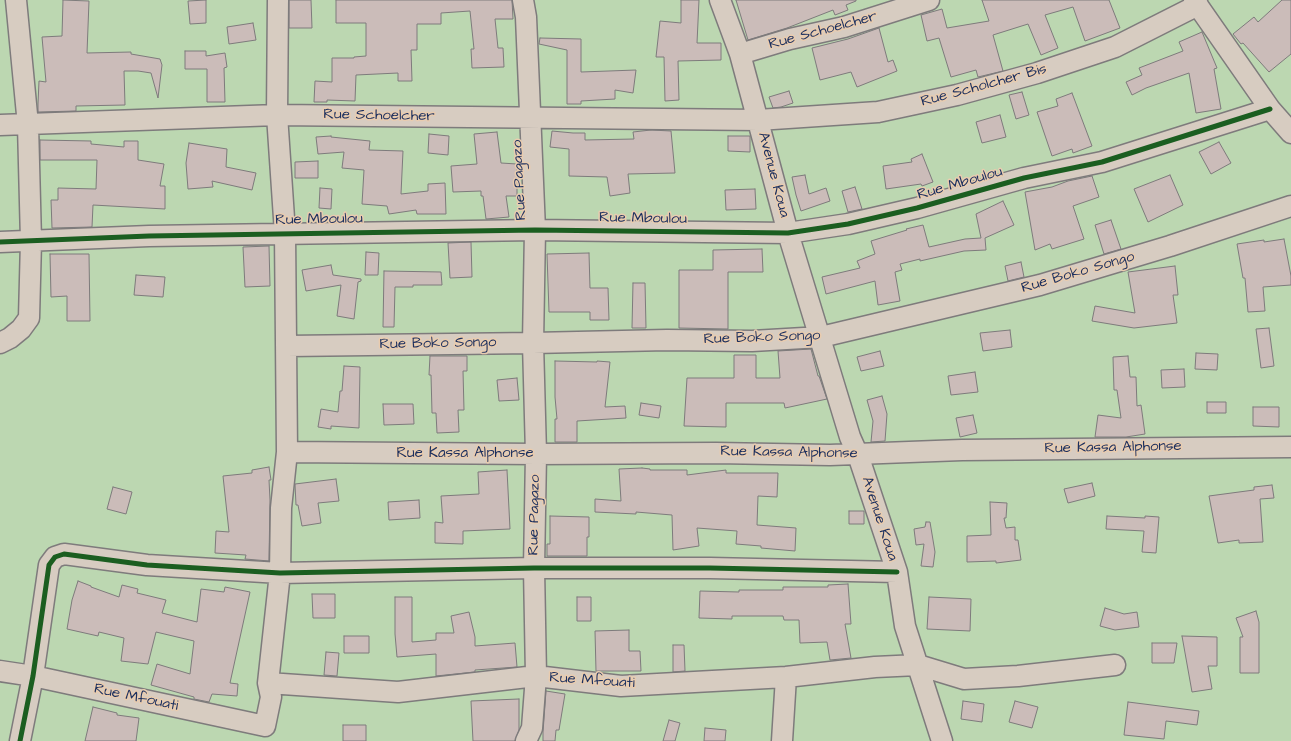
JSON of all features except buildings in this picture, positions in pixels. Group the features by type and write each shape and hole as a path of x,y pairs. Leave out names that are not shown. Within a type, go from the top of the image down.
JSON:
{"street":[{"path":"0,343 10,338 21,329 28,318 31,241 28,125 16,0"},
{"path":"266,729 271,697 268,683 280,573 281,508 287,452 286,233 276,115 278,0"},
{"name":"Rue Pagazo","path":"523,0 526,17 535,230 533,343 536,454 534,568 536,676 532,728 526,741"},
{"name":"Avenue Koua","path":"720,0 740,54 788,233 821,337 850,437 858,454 897,572 905,626 942,741"},
{"name":"Rue Schoelcher","path":"740,54 790,39 844,27 929,0"},
{"path":"1196,2 1270,109 1291,133"},
{"name":"Rue Scholcher Bis","path":"758,120 878,112 957,96 1116,47 1196,2"},
{"name":"Rue Mboulou","path":"0,242 149,236 535,230 788,233 848,224 917,208 1024,178 1102,162 1270,109"},
{"name":"Rue Schoelcher","path":"0,125 276,115 758,120"},
{"name":"Rue Boko Songo","path":"287,346 667,340 752,341 821,337 1040,285 1170,246 1291,206"},
{"name":"Rue Kassa Alphonse","path":"287,452 858,454 962,450 1291,447"},
{"path":"20,741 34,676 49,565 55,557 64,554 146,565 280,573 534,568 710,568 897,572"},
{"name":"Rue Mfouati","path":"268,683 398,692 536,676 621,686 786,677 875,667 918,665 964,679 1018,676 1115,665"},
{"name":"Rue Mfouati","path":"0,671 34,676 266,729"},
{"path":"782,741 786,677"}],"green space":[{"path":"0,0 1291,0 1291,741 0,741"}],"cycle path":[{"path":"0,242 149,236 535,230 788,233 848,224 917,208 1024,178 1102,162 1270,109"},
{"path":"20,741 33,676 49,565 55,557 64,554 147,565 280,573 534,568 710,568 897,572"}]}
